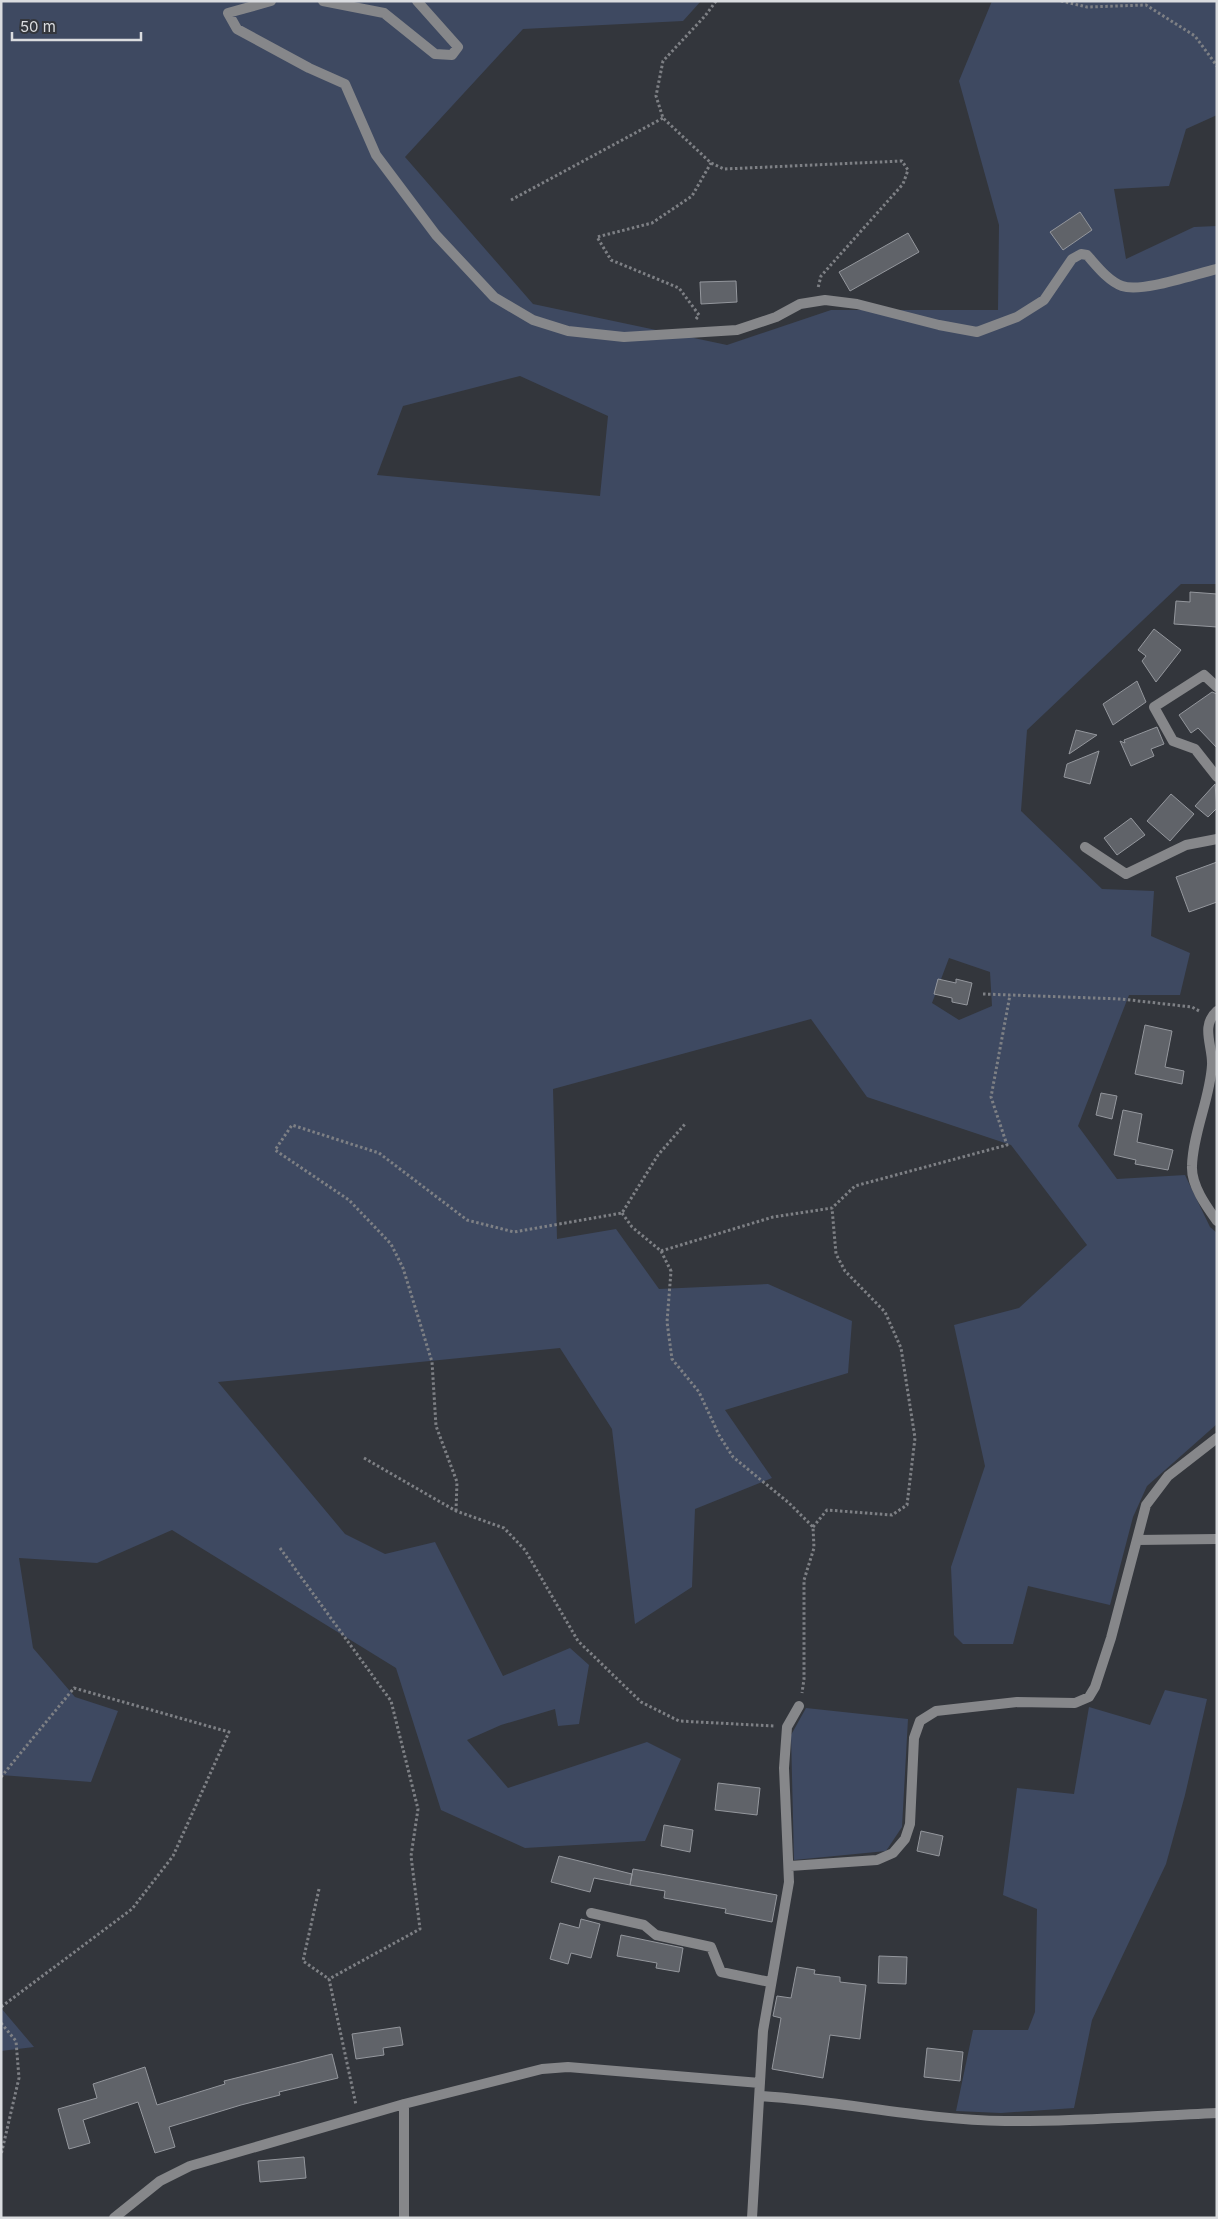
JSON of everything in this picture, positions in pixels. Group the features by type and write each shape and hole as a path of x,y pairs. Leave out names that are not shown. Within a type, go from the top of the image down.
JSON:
{"street":[{"path":"271,1 228,13 237,29 309,68 344,84 376,155 436,235 494,297 533,320 568,331 624,337 737,330 776,317 800,304 814,300 857,304 938,325 978,332 1017,317 1044,300 1072,259 1080,254 1087,255 1120,285 1133,288 1160,284 1217,269"},
{"path":"323,1 384,13 435,54 452,55 458,47 417,1"},
{"path":"1217,687 1204,675 1154,707 1173,742 1195,749 1217,777"},
{"path":"1085,847 1126,874 1186,845 1217,839"},
{"path":"1213,1014 1207,1030 1212,1064 1192,1167 1197,1186 1206,1206 1217,1221"},
{"path":"790,1866 878,1860 893,1853 905,1839 910,1824 914,1738 920,1721 936,1711 1017,1702 1075,1703 1088,1697 1095,1687 1111,1638 1146,1505 1168,1476 1217,1438"},
{"path":"1138,1540 1217,1539"},
{"path":"752,2218 763,2031 790,1866 784,1768 788,1727 799,1706"},
{"path":"591,1913 644,1925 656,1935 711,1947 721,1972 770,1982"},
{"path":"114,2218 160,2181 190,2166 404,2104 542,2069 559,2068 760,2083"},
{"path":"760,2096 790,2098 926,2117 1005,2122 1217,2113"},
{"path":"404,2104 404,2218"}],"path":[{"path":"716,1 705,16 663,61 656,96 663,118 710,163 724,169 902,161 908,170 903,184 821,276 814,300"},
{"path":"1061,1 1087,6 1146,5 1195,36 1217,66"},
{"path":"511,200 663,118"},
{"path":"685,333 699,315 679,288 612,260 597,237 652,223 692,196 710,163"},
{"path":"983,994 1121,999 1192,1007 1213,1014"},
{"path":"661,1251 774,1217 832,1208 855,1186 1006,1145 991,1097 1010,995"},
{"path":"456,1512 457,1482 436,1426 432,1362 403,1268 391,1244 349,1200 275,1150 292,1125 379,1153 467,1220 514,1232 622,1213 658,1155 685,1124"},
{"path":"799,1706 804,1679 804,1580 814,1548 813,1527 827,1510 892,1515 907,1506 915,1438 901,1348 885,1312 844,1270 836,1254 832,1208"},
{"path":"622,1213 632,1228 661,1251 671,1271 667,1322 672,1359 699,1392 719,1435 733,1457 789,1503 813,1527"},
{"path":"364,1458 456,1512 504,1528 525,1550 578,1641 641,1702 679,1721 788,1727"},
{"path":"280,1548 391,1701 418,1809 411,1856 420,1929 328,1979"},
{"path":"1,1777 74,1688 229,1732 173,1856 132,1909 1,2007"},
{"path":"319,1889 303,1961 328,1979 358,2118"},
{"path":"1,2023 16,2042 18,2078 1,2155"}],"shaded area":[{"path":"1,1 701,1 683,21 523,29 405,157 533,304 727,345 831,310 998,310 999,225 959,81 992,1 1217,1 1217,115 1186,129 1169,186 1114,189 1126,259 1194,227 1217,226 1217,584 1181,584 1027,730 1021,811 1102,889 1154,891 1151,936 1190,953 1180,995 1129,995 1078,1126 1117,1179 1185,1175 1210,1227 1217,1233 1217,1424 1147,1486 1133,1517 1110,1605 1028,1586 1013,1644 963,1644 954,1635 951,1567 985,1466 954,1325 1019,1308 1087,1245 1011,1145 867,1097 811,1019 553,1089 557,1239 616,1229 659,1289 768,1284 852,1321 848,1373 725,1410 772,1478 695,1509 692,1587 635,1624 612,1429 560,1348 218,1382 345,1534 385,1554 435,1542 503,1676 570,1648 589,1665 579,1724 558,1726 555,1709 501,1725 467,1740 508,1788 647,1742 681,1759 645,1841 525,1848 441,1810 396,1668 172,1530 97,1563 19,1558 33,1648 75,1697 118,1711 91,1782 1,1775","holes":["520,376 608,416 600,496 377,475 403,406","949,958 990,972 992,1006 959,1020 932,1003"]},
{"path":"1165,1690 1207,1699 1185,1795 1166,1864 1092,2020 1074,2108 1001,2113 956,2111 973,2030 1028,2030 1035,2012 1037,1909 1003,1895 1017,1788 1074,1794 1089,1707 1150,1725"},
{"path":"806,1708 908,1719 902,1827 886,1851 794,1860 791,1735"},
{"path":"1,2008 34,2047 1,2051"}],"building":[{"path":"1080,212 1092,230 1063,250 1050,232"},
{"path":"908,233 919,252 850,291 839,272"},
{"path":"736,281 737,302 701,304 700,282"},
{"path":"1190,592 1217,594 1217,627 1174,624 1176,601 1190,602"},
{"path":"1154,629 1181,650 1156,682 1142,661 1146,656 1138,650"},
{"path":"1137,681 1146,702 1113,725 1103,704"},
{"path":"1212,692 1217,694 1217,748 1198,728 1191,733 1179,715"},
{"path":"1157,727 1164,744 1151,749 1154,756 1131,766 1120,741 1125,743 1124,740"},
{"path":"1076,730 1097,735 1069,754"},
{"path":"1099,751 1090,784 1064,777 1067,764"},
{"path":"1215,784 1217,808 1208,817 1195,806"},
{"path":"1171,794 1194,814 1170,841 1147,821"},
{"path":"1131,818 1145,835 1117,855 1104,838"},
{"path":"1217,862 1217,902 1189,912 1176,877"},
{"path":"938,979 956,983 956,979 972,983 967,1005 952,1002 952,998 934,994"},
{"path":"1145,1025 1172,1031 1165,1067 1184,1071 1182,1084 1135,1074"},
{"path":"1101,1093 1117,1096 1112,1119 1096,1115"},
{"path":"1123,1110 1142,1114 1137,1142 1173,1150 1168,1170 1135,1164 1136,1160 1114,1155"},
{"path":"718,1783 760,1788 757,1815 715,1810"},
{"path":"664,1825 693,1830 690,1852 661,1846"},
{"path":"921,1831 943,1836 939,1856 917,1851"},
{"path":"559,1856 632,1874 630,1885 594,1878 590,1892 551,1882"},
{"path":"633,1869 777,1895 772,1922 725,1913 726,1909 664,1898 665,1891 630,1885"},
{"path":"581,1919 600,1924 591,1958 571,1953 568,1964 550,1959 560,1923 579,1928"},
{"path":"621,1935 683,1948 679,1972 656,1968 657,1963 617,1956"},
{"path":"879,1956 907,1957 906,1984 878,1983"},
{"path":"797,1967 815,1970 814,1974 840,1977 840,1982 866,1985 860,2039 830,2035 823,2078 772,2069 781,2018 773,2016 777,1996 791,1998"},
{"path":"400,2027 403,2045 383,2048 384,2055 356,2059 352,2034"},
{"path":"927,2048 963,2052 960,2081 924,2077"},
{"path":"332,2054 338,2078 279,2092 280,2095 169,2127 175,2147 155,2153 138,2102 83,2120 90,2143 69,2149 58,2109 97,2098 93,2084 145,2067 157,2105 225,2084 224,2081"},
{"path":"304,2157 306,2178 260,2182 258,2161"}]}
